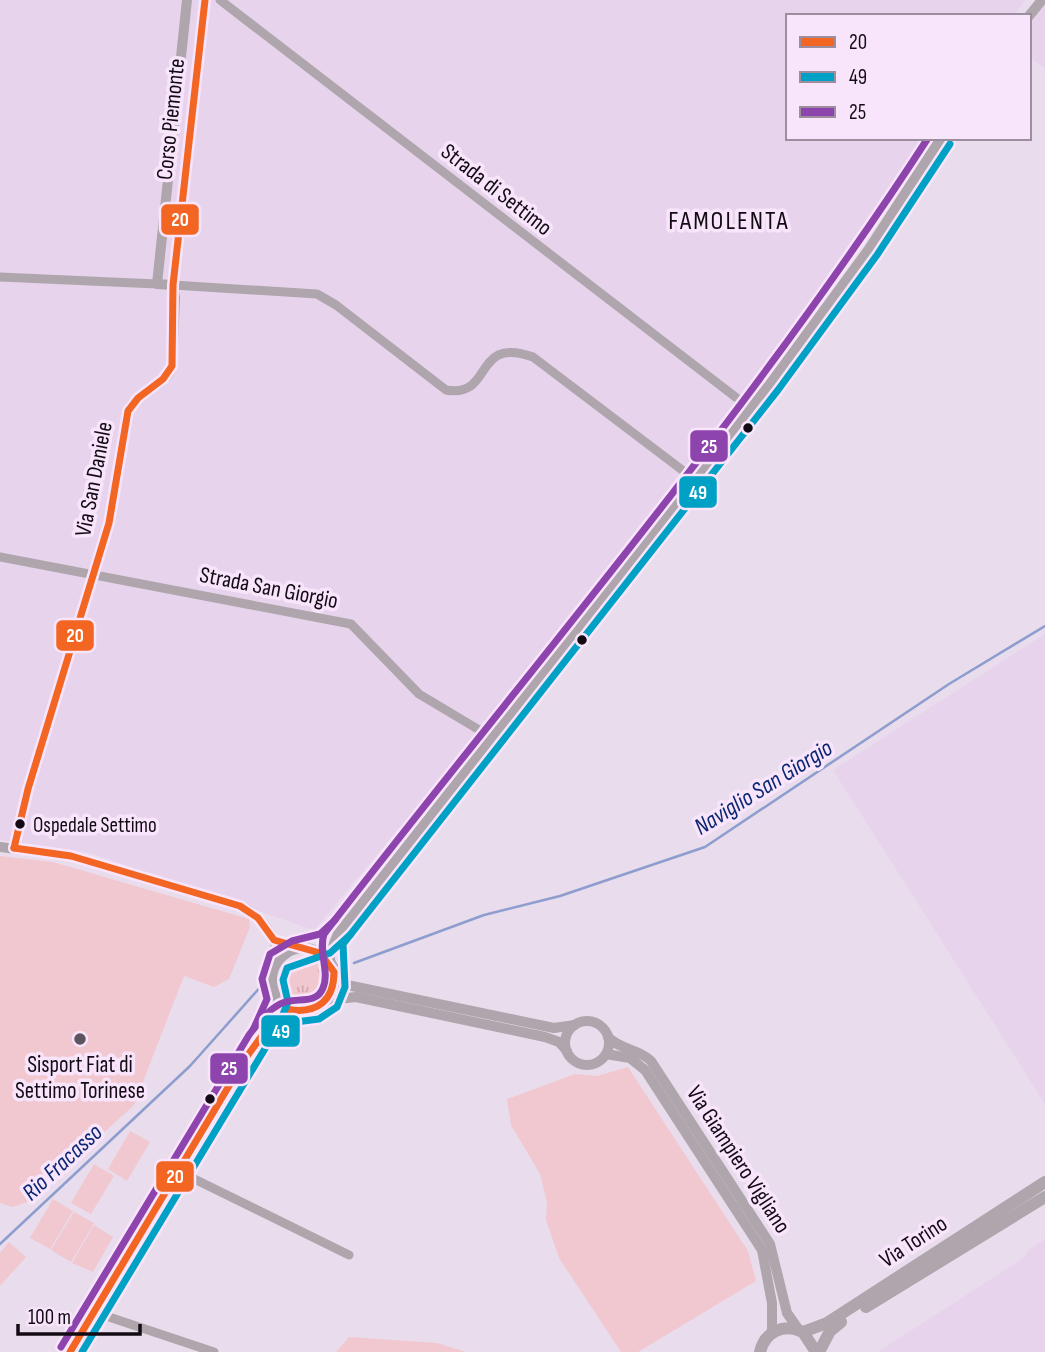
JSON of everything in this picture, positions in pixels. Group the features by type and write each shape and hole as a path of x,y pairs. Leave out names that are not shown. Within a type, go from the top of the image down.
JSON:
{"main road":[{"name":"Via Torino","path":"772,1333 786,1328 801,1331 827,1323 1045,1182"},
{"name":"Via Torino","path":"818,1352 830,1331 845,1319 1045,1197"},
{"path":"801,1331 818,1352"},
{"path":"760,1352 765,1339 772,1333"}],"street":[{"name":"Strada di Settimo","path":"220,0 751,409"},
{"path":"187,4 207,1"},
{"name":"Corso Piemonte","path":"173,285 207,1"},
{"name":"Corso Piemonte","path":"156,284 187,4"},
{"path":"274,940 298,949 314,950 333,940 751,409 869,249 940,140"},
{"path":"166,195 183,196"},
{"path":"0,277 317,294 446,390 456,392 470,388 497,354 513,349 533,357 694,479"},
{"name":"Via San Daniele","path":"14,848 32,776 109,523 129,408 136,397 169,375 172,366 175,298 173,285"},
{"name":"Strada San Giorgio","path":"0,557 351,624 419,694 491,737"},
{"path":"0,847 71,856 240,906 258,918 274,940 278,961 272,980 278,1000 291,1010 312,1011 328,1000 334,992 335,978 330,962 333,940"},
{"path":"278,961 298,949"},
{"path":"314,950 330,962"},
{"path":"328,1000 349,996 369,999 554,1039 575,1061 589,1065 606,1054 608,1037 597,1023 590,1021 554,1028 347,985 335,978"},
{"path":"269,1026 278,1000"},
{"path":"70,1352 244,1059 269,1026 291,1010"},
{"path":"566,1051 566,1036 575,1025"},
{"name":"Via Giampiero Vigliano","path":"608,1037 617,1045 635,1049 648,1058 697,1132 770,1244 787,1313 801,1331"},
{"name":"Via Giampiero Vigliano","path":"606,1054 631,1058 645,1070 759,1245 769,1283 772,1333"},
{"path":"178,1171 349,1255"},
{"path":"94,1311 215,1352"}],"shaded area":[{"path":"0,0 1025,0 1015,14 786,14 786,140 926,140 680,481 487,723 314,930 87,852 0,840"},
{"path":"1045,4 1045,68 1031,58 1031,21"},
{"path":"1045,634 1045,1104 833,770"},
{"path":"1045,1239 1045,1352 878,1352 1025,1257 1027,1251"}],"green space":[{"name":"Sisport Fiat di Settimo Torinese","path":"0,856 53,862 249,919 250,927 229,979 214,987 184,976 134,1105 28,1202 12,1207 0,1203"},
{"path":"303,957 318,964 325,979 318,994 303,1001 288,994 281,979 288,964"},
{"path":"628,1067 748,1251 756,1281 638,1352 621,1352 559,1258 546,1220 547,1202 540,1174 511,1125 507,1099 575,1074 597,1076"},
{"path":"130,1131 150,1142 127,1181 108,1169"},
{"path":"94,1164 114,1176 91,1214 71,1203"},
{"path":"53,1199 73,1211 50,1249 30,1238"},
{"path":"74,1212 94,1223 71,1262 51,1250"},
{"path":"94,1225 113,1237 93,1272 72,1263"},
{"path":"9,1242 26,1257 0,1286 0,1253"},
{"path":"349,1337 437,1343 466,1352 336,1352"}],"waterway":[{"name":"Naviglio San Giorgio","path":"354,963 484,915 560,896 705,847 949,684 1045,626"},
{"name":"Rio Fracasso","path":"0,1244 190,1066 264,983"}],"transit line":[{"name":"20","path":"14,848 28,789 109,523 128,411 138,398 163,379 172,366 173,285 205,0"},
{"name":"25","path":"61,1347 249,1035 259,1022 280,1004 310,999 320,994 325,982 322,948 324,934 711,444 786,344 927,140"},
{"name":"49","path":"82,1352 266,1047 288,1023 319,1019 337,1007 345,987 343,944 778,390 877,255 950,144"},
{"name":"20","path":"14,848 71,856 240,906 258,918 274,940 320,953 334,972 331,990 323,1003 309,1009 291,1010"},
{"name":"25","path":"254,1028 267,999 262,979 270,954 292,941 320,934 335,920"},
{"name":"49","path":"274,1036 288,1002 283,980 287,968 330,953 351,934"},
{"name":"20","path":"70,1352 245,1059 269,1026 291,1010"}],"place":[{"name":"Ospedale Settimo","path":"20,824"},
{"name":"Sisport Fiat di Settimo Torinese","path":"80,1039"}],"district":[{"name":"FAMOLENTA","path":"729,220"}]}
